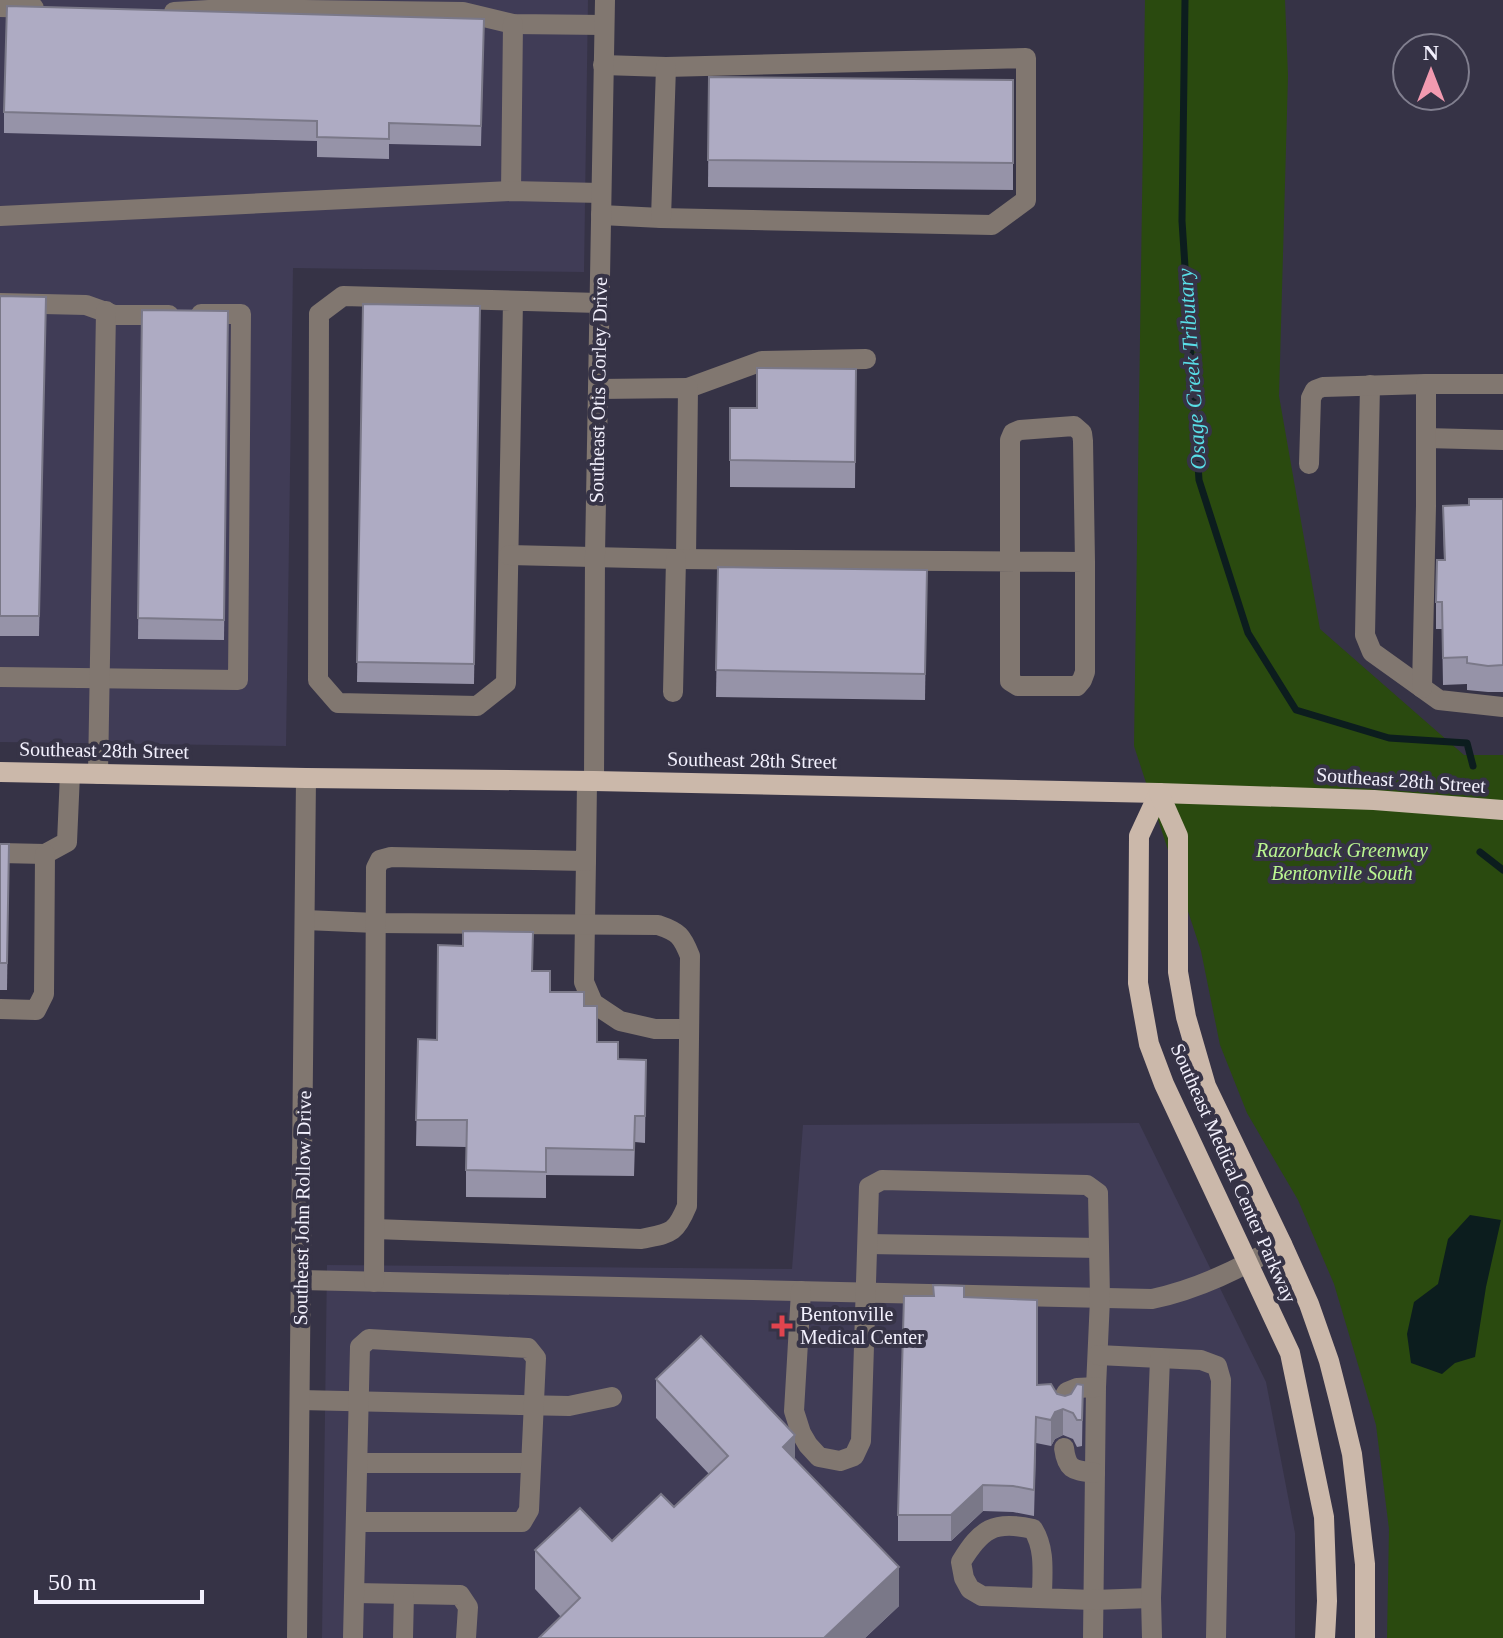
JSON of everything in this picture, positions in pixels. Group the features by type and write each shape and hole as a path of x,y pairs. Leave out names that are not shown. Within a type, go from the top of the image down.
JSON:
{"main road":[{"name":"Southeast 28th Street","path":"0,772 1159,793 1374,800 1503,810"},
{"name":"Southeast Medical Center Parkway","path":"1159,793 1178,836 1178,972 1186,1017 1206,1086 1309,1304 1329,1361 1352,1454 1365,1564 1365,1638"},
{"name":"Southeast Medical Center Parkway","path":"1159,793 1139,836 1138,983 1149,1044 1164,1084 1290,1353 1324,1517 1325,1638"}],"street":[{"name":"Southeast Otis Corley Drive","path":"585,925 605,0"},
{"path":"0,7 46,8"},
{"path":"154,12 226,9 463,12 513,24 604,25"},
{"path":"511,191 513,24"},
{"path":"601,215 992,225 1026,200 1026,58 666,67 603,65"},
{"path":"661,218 666,67"},
{"path":"0,216 511,191 601,193"},
{"path":"513,301 506,683 477,706 338,703 318,680 319,314 343,296 599,303"},
{"path":"0,303 86,305 114,315 241,314 238,680 0,677"},
{"path":"98,774 106,311"},
{"path":"598,389 688,388 762,361 866,359"},
{"path":"1422,688 1434,506 1426,438 1426,384"},
{"path":"1309,464 1311,398 1315,390 1370,385 1503,384"},
{"path":"1370,385 1365,635 1372,652 1439,700 1503,707"},
{"path":"673,692 688,388"},
{"path":"1074,426 1082,433 1085,562 1085,672 1082,680 1077,686 1018,686 1010,681 1009,673 1010,440 1013,433 1074,426"},
{"path":"1426,438 1503,440"},
{"path":"509,555 1085,562"},
{"path":"0,853 45,854 67,842 70,774"},
{"name":"Southeast John Rollow Drive","path":"297,1638 306,778"},
{"path":"0,1009 36,1010 44,994 45,854"},
{"path":"374,1282 376,868 380,860 391,857 586,861"},
{"path":"305,920 658,925 675,931 690,956 687,1206 680,1223 668,1234 641,1239 375,1229"},
{"path":"585,925 584,982 593,1003 620,1021 655,1029 689,1029"},
{"path":"801,1291 794,1411 801,1433 819,1457 840,1461 854,1456 861,1441 869,1187 882,1180 1087,1185 1098,1193 1100,1299 1093,1638"},
{"path":"868,1244 1099,1248"},
{"path":"301,1280 1152,1299 1202,1285 1282,1244"},
{"path":"353,1638 360,1347 369,1339 528,1348 536,1358 535,1405 529,1510 522,1522 356,1522"},
{"path":"1098,1355 1201,1360 1217,1366 1221,1380 1216,1638"},
{"path":"1152,1638 1160,1358"},
{"path":"1064,1409 1067,1392 1096,1387"},
{"path":"300,1400 569,1406 612,1397"},
{"path":"1064,1448 1066,1461 1071,1467 1095,1473"},
{"path":"358,1463 531,1463"},
{"path":"1042,1598 1043,1561 1040,1540 1033,1529 995,1526 974,1541 961,1562 970,1589 982,1596 1093,1600 1151,1598"},
{"path":"355,1593 460,1595 468,1607 466,1638"},
{"path":"403,1638 404,1594"}],"shaded area":[{"path":"0,0 588,0 584,272 293,268 286,746 0,742"},
{"name":"Bentonville Medical Center","path":"1139,1123 1266,1382 1295,1533 1295,1638 322,1638 327,1265 792,1269 803,1125"},
{"path":"1470,1215 1501,1220 1475,1357 1455,1363 1442,1374 1411,1363 1407,1334 1414,1302 1438,1284 1448,1239"}],"green space":[{"name":"Razorback Greenway Bentonville South","path":"1145,0 1285,0 1288,76 1279,396 1320,629 1464,755 1503,755 1503,1638 1387,1638 1389,1529 1376,1425 1334,1284 1298,1200 1247,1113 1220,1045 1201,951 1134,746"}],"building":[{"path":"7,6 484,19 481,126 389,123 389,139 317,137 317,121 4,112"},
{"path":"709,77 1013,80 1013,163 708,160"},
{"path":"0,296 46,297 39,616 0,616"},
{"path":"363,304 480,306 474,664 357,662"},
{"path":"142,310 228,311 224,620 138,618"},
{"path":"757,368 856,369 855,462 730,460 730,408 757,408"},
{"path":"1469,499 1503,499 1503,665 1467,663 1467,657 1443,658 1442,602 1436,602 1437,560 1445,560 1443,506 1469,505"},
{"path":"718,567 927,570 925,674 716,670"},
{"path":"0,844 9,844 7,963 0,963"},
{"path":"463,931 533,932 532,971 550,971 550,992 584,992 584,1006 597,1006 597,1042 618,1042 618,1059 646,1060 645,1116 635,1116 634,1150 546,1148 546,1172 466,1170 467,1120 416,1120 418,1039 437,1040 438,945 463,946"},
{"path":"933,1285 964,1286 964,1297 1037,1300 1037,1385 1051,1384 1057,1394 1065,1396 1071,1394 1077,1384 1083,1385 1082,1420 1077,1420 1073,1413 1063,1409 1055,1412 1051,1420 1036,1417 1034,1490 983,1485 951,1515 898,1515 904,1296 934,1296"},
{"path":"701,1336 795,1435 783,1447 899,1567 824,1638 539,1638 580,1598 535,1550 580,1508 612,1541 661,1494 674,1507 728,1456 656,1379"}],"waterway":[{"name":"Osage Creek Tributary","path":"1185,0 1182,221 1199,480 1248,633 1296,710 1389,738 1467,743 1473,766"},
{"name":"Osage Creek Tributary","path":"1480,852 1503,870"}],"place":[{"name":"Bentonville Medical Center","path":"782,1326"}]}
